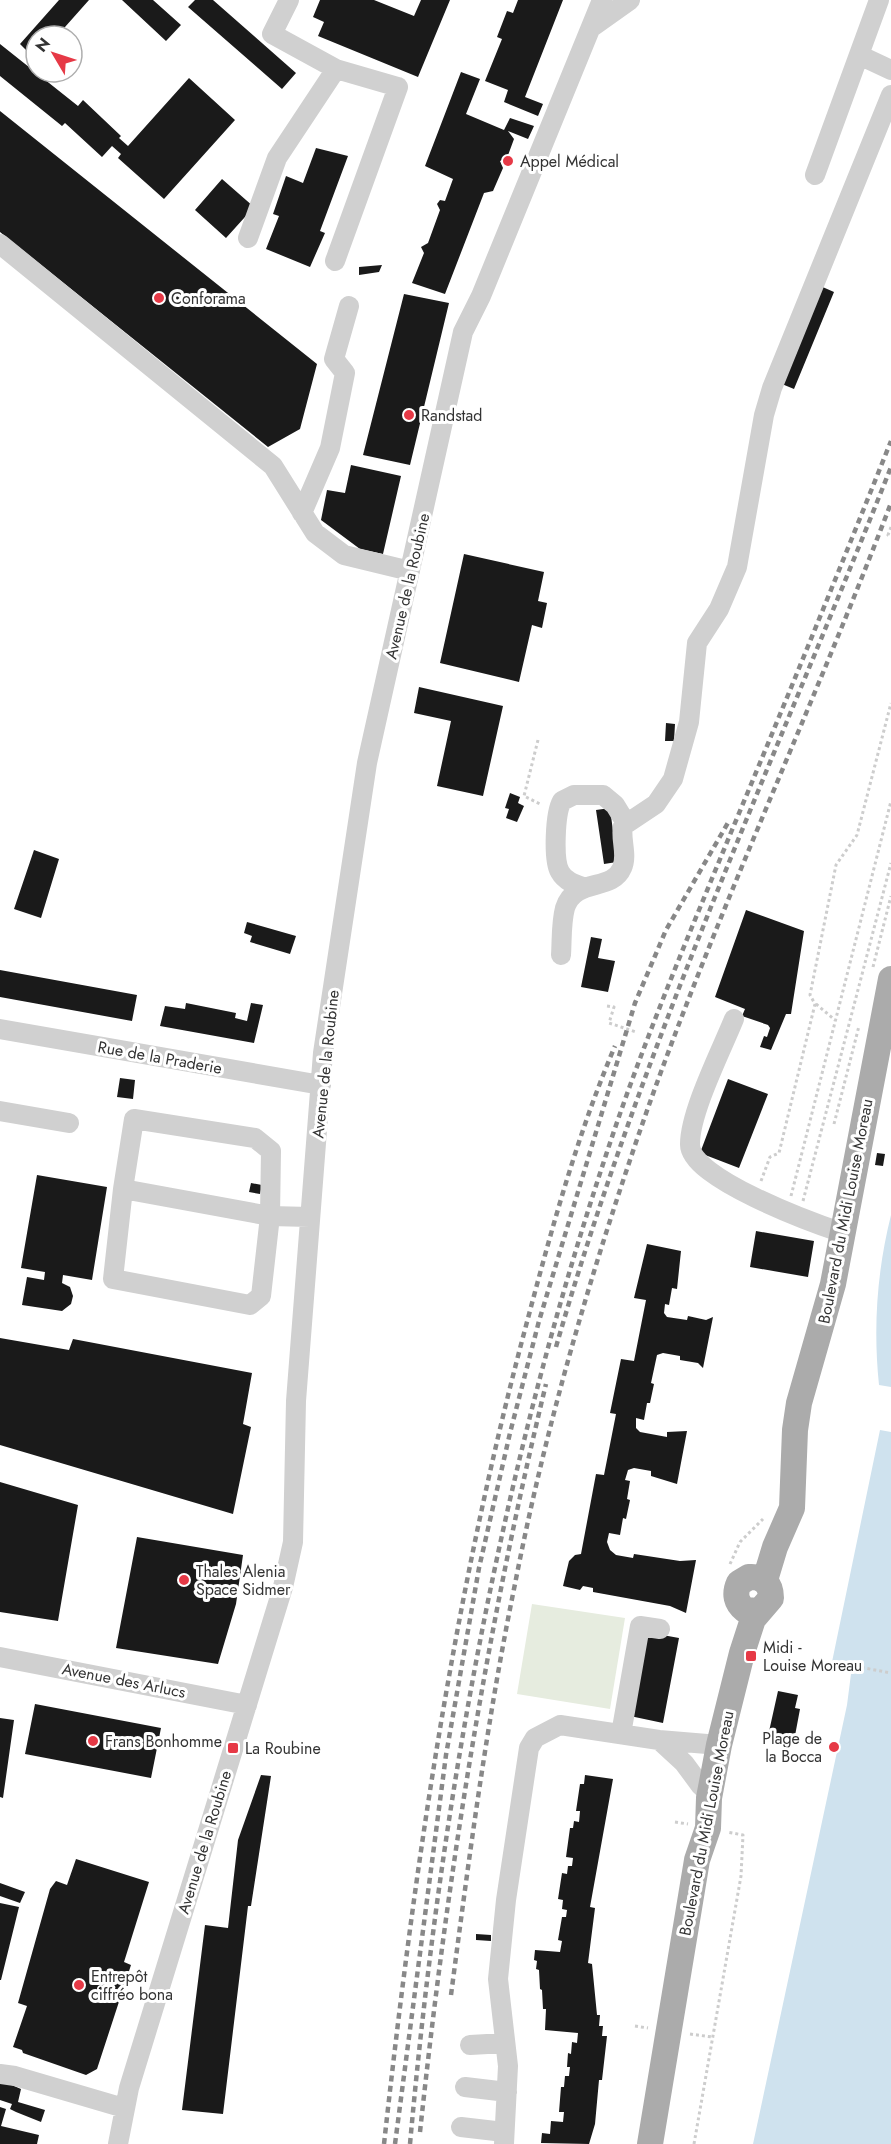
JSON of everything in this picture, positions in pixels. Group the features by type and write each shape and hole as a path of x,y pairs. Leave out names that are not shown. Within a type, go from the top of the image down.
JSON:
{"main road":[{"name":"Boulevard du Midi Louise Moreau","path":"641,2144 655,2029 666,1986 701,1786 742,1653 752,1611 737,1601 736,1589 743,1579 758,1578 756,1570 779,1503 794,1477 795,1430 799,1403 831,1294 891,979"},
{"name":"Boulevard du Midi Louise Moreau","path":"650,2144 697,1860 708,1828 715,1745"}],"street":[{"path":"290,0 272,34 336,69 398,87 335,261"},
{"name":"Avenue de la Roubine","path":"118,2144 124,2108 283,1587 292,1542 296,1401 321,1085 367,763 463,333 481,296 602,0"},
{"path":"592,27 630,0"},
{"path":"815,176 879,0"},
{"path":"859,55 891,70"},
{"path":"248,238 277,158 336,69"},
{"path":"561,955 565,908 575,893 583,887 611,880 622,869 621,834 626,823 656,804 673,779 689,722 697,643 719,609 738,567 764,415 772,388 891,95"},
{"path":"0,244 273,466 315,533 344,555 410,571"},
{"path":"302,513 330,448 345,373 334,358 350,306"},
{"path":"583,887 567,880 558,868 559,807 562,801 574,795 597,793 610,799 626,823"},
{"path":"734,1019 696,1116 690,1152 702,1167 746,1192 799,1218 843,1233"},
{"name":"Rue de la Praderie","path":"0,1029 321,1085"},
{"path":"0,1111 69,1123"},
{"path":"134,1119 255,1138 271,1152 270,1215 261,1296 250,1305 113,1279 134,1119"},
{"path":"123,1189 270,1215 310,1217"},
{"path":"621,1734 640,1626 660,1629"},
{"name":"Avenue des Arlucs","path":"0,1657 247,1705"},
{"path":"461,2127 504,2138 508,2066 498,1979 506,1900 529,1748 536,1738 560,1725 659,1740 715,1745"},
{"path":"659,1740 701,1786"},
{"path":"470,2045 506,2043"},
{"path":"0,2074 15,2076 124,2108"},
{"path":"465,2087 507,2092"}],"path":[{"path":"891,527 888,535 891,536"},
{"path":"835,1020 815,1004 810,995 836,865 857,835 891,703"},
{"path":"538,740 524,796 536,804 559,807"},
{"path":"784,1194 791,1202 891,801"},
{"path":"810,1205 802,1205 891,863"},
{"path":"765,1187 760,1185 770,1157 778,1153 815,1004"},
{"path":"607,1006 614,1007 609,1023 636,1032"},
{"path":"832,1662 891,1673"},
{"path":"694,2144 741,1876 743,1835"}],"shaded area":[{"path":"532,1604 625,1618 610,1709 517,1694"}],"water":[{"path":"891,1215 891,1387 879,1385 876,1320 882,1257"},
{"path":"880,1430 891,1432 891,2144 753,2144 847,1705 851,1674 832,1662"}],"building":[{"path":"59,0 89,0 68,24 38,24"},
{"path":"122,0 153,0 181,25 166,41"},
{"path":"195,0 213,0 296,73 282,89 188,7"},
{"path":"320,0 374,0 414,16 421,0 450,0 418,77 318,36 324,22 313,17"},
{"path":"518,0 563,0 525,97 543,104 538,116 504,102 508,90 485,81 502,39 497,37 507,11 513,13"},
{"path":"0,44 24,63 24,84 50,84 78,106 83,100 121,136 119,138 128,146 189,78 235,120 164,199 118,158 121,154 112,146 102,157 65,123 62,126 0,76"},
{"path":"461,72 480,79 466,114 504,130 510,118 534,126 528,139 508,131 514,139 507,158 500,161 503,168 493,191 484,193 445,294 412,283 424,253 421,247 428,243 440,210 437,204 440,200 445,201 453,179 425,166"},
{"name":"Conforama","path":"0,111 317,364 300,429 268,447 0,232"},
{"path":"316,148 348,156 320,231 325,233 310,267 266,249 279,216 273,214 286,176 303,183"},
{"path":"222,179 254,207 226,238 195,210"},
{"path":"382,265 379,272 359,275 359,267"},
{"path":"818,285 834,292 794,389 777,382"},
{"path":"404,294 449,303 410,465 363,455"},
{"path":"351,465 401,476 383,554 360,549 321,520 327,490 345,493"},
{"path":"464,554 544,572 538,601 547,603 542,628 532,625 519,682 440,663"},
{"path":"419,687 503,706 483,796 437,786 451,721 414,713"},
{"path":"666,723 675,724 674,741 665,741"},
{"path":"510,793 520,797 518,803 524,806 517,822 506,818 509,809 505,808"},
{"path":"610,808 617,862 604,864 596,810"},
{"path":"34,850 59,859 41,918 14,909"},
{"path":"746,910 804,931 791,1014 786,1014 771,1050 760,1047 764,1036 767,1037 770,1028 768,1025 742,1016 745,1009 715,997"},
{"path":"247,922 296,936 290,954 250,942 252,936 244,933"},
{"path":"591,937 602,939 598,958 615,961 608,992 581,987"},
{"path":"0,970 137,995 132,1021 0,997"},
{"path":"186,1003 236,1013 235,1018 247,1021 251,1003 263,1005 254,1043 160,1026 165,1006 185,1009"},
{"path":"120,1078 135,1080 133,1099 117,1097"},
{"path":"728,1079 768,1094 739,1168 700,1153"},
{"path":"877,1153 885,1154 883,1166 875,1165"},
{"path":"37,1175 107,1187 92,1280 63,1275 62,1283 70,1287 73,1296 71,1304 62,1311 22,1305 27,1277 44,1280 45,1272 21,1268"},
{"path":"251,1183 262,1185 260,1194 249,1192"},
{"path":"756,1231 814,1241 808,1277 750,1267"},
{"path":"647,1244 681,1251 677,1289 672,1288 669,1305 665,1304 664,1313 667,1317 687,1320 688,1316 706,1320 713,1317 703,1368 698,1363 680,1360 680,1356 663,1353 657,1355 651,1383 654,1384 650,1403 647,1403 644,1420 636,1418 636,1428 640,1432 667,1437 667,1432 687,1431 677,1484 651,1476 651,1471 634,1468 628,1470 625,1480 630,1481 627,1499 630,1500 626,1519 623,1518 620,1535 609,1533 607,1542 610,1550 616,1555 633,1558 634,1554 680,1561 696,1560 686,1613 670,1606 593,1592 593,1588 583,1586 580,1590 563,1586 569,1561 575,1555 581,1554 596,1474 604,1475 616,1414 610,1413 621,1359 634,1361 646,1300 634,1298"},
{"path":"0,1338 69,1350 73,1339 252,1373 243,1424 251,1427 233,1514 0,1445"},
{"path":"0,1482 78,1505 58,1621 0,1612"},
{"name":"Thales Alenia Space Sidmer","path":"137,1537 243,1555 236,1604 218,1664 116,1648"},
{"path":"646,1632 679,1638 663,1723 630,1716"},
{"path":"778,1691 798,1695 795,1708 800,1709 794,1741 768,1736"},
{"name":"Frans Bonhomme","path":"35,1704 161,1728 151,1778 25,1754"},
{"path":"0,1718 14,1720 3,1798 0,1797"},
{"path":"261,1775 271,1776 251,1906 248,1906 223,2114 182,2110 205,1925 228,1928 238,1840"},
{"path":"585,1775 613,1779 590,1907 595,1908 588,1963 592,1964 597,2015 600,2015 599,2026 603,2026 602,2036 607,2036 602,2080 599,2080 595,2124 589,2144 541,2143 542,2133 550,2134 551,2121 563,2122 564,2112 559,2112 561,2087 564,2087 565,2076 569,2076 568,2053 571,2054 572,2042 577,2043 578,2033 545,2030 546,2009 543,2009 539,1970 536,1969 537,1961 534,1960 535,1950 560,1952 562,1941 558,1940 562,1917 566,1917 567,1910 562,1909 563,1900 558,1899 562,1873 567,1874 568,1866 572,1866 573,1858 566,1857 570,1828 573,1828 574,1821 579,1822 580,1811 576,1811 580,1784 584,1784"},
{"name":"Entrepôt ciffréo bona","path":"76,1859 149,1882 124,1962 131,1965 97,2069 86,2075 23,2053 22,2050 13,2047 27,2006 18,2003 50,1889 56,1881 67,1885"},
{"path":"0,1883 25,1892 20,1903 0,1896"},
{"path":"0,1903 19,1907 1,1980 0,1980"},
{"path":"476,1934 491,1935 491,1941 476,1940"},
{"path":"0,2080 21,2089 18,2102 45,2110 41,2122 10,2109 12,2104 0,2100"},
{"path":"0,2107 6,2109 1,2126 39,2135 37,2144 0,2144"}],"railway":[{"path":"410,2144 438,1893 479,1644 505,1520 568,1276 606,1155 650,1032 891,441"},
{"path":"556,1347 591,1234 670,1012 891,467"},
{"path":"451,1995 479,1789 505,1635 538,1477 580,1317 659,1076 723,912 891,503"},
{"path":"395,2144 446,1755 479,1568 510,1433 539,1321 635,1003 666,930 729,821"},
{"path":"384,2144 409,1940 438,1738 476,1537 498,1437 553,1227 587,1117 615,1046"},
{"path":"420,2132 443,1944 471,1756 505,1570 546,1384"}],"place":[{"name":"Appel Médical","path":"508,161"},
{"name":"Conforama","path":"159,298"},
{"name":"Randstad","path":"409,415"},
{"name":"Thales Alenia Space Sidmer","path":"184,1580"},
{"name":"Midi - Louise Moreau","path":"751,1656"},
{"name":"Frans Bonhomme","path":"93,1741"},
{"name":"Plage de la Bocca","path":"834,1747"},
{"name":"La Roubine","path":"233,1748"},
{"name":"Entrepôt ciffréo bona","path":"79,1985"}]}
